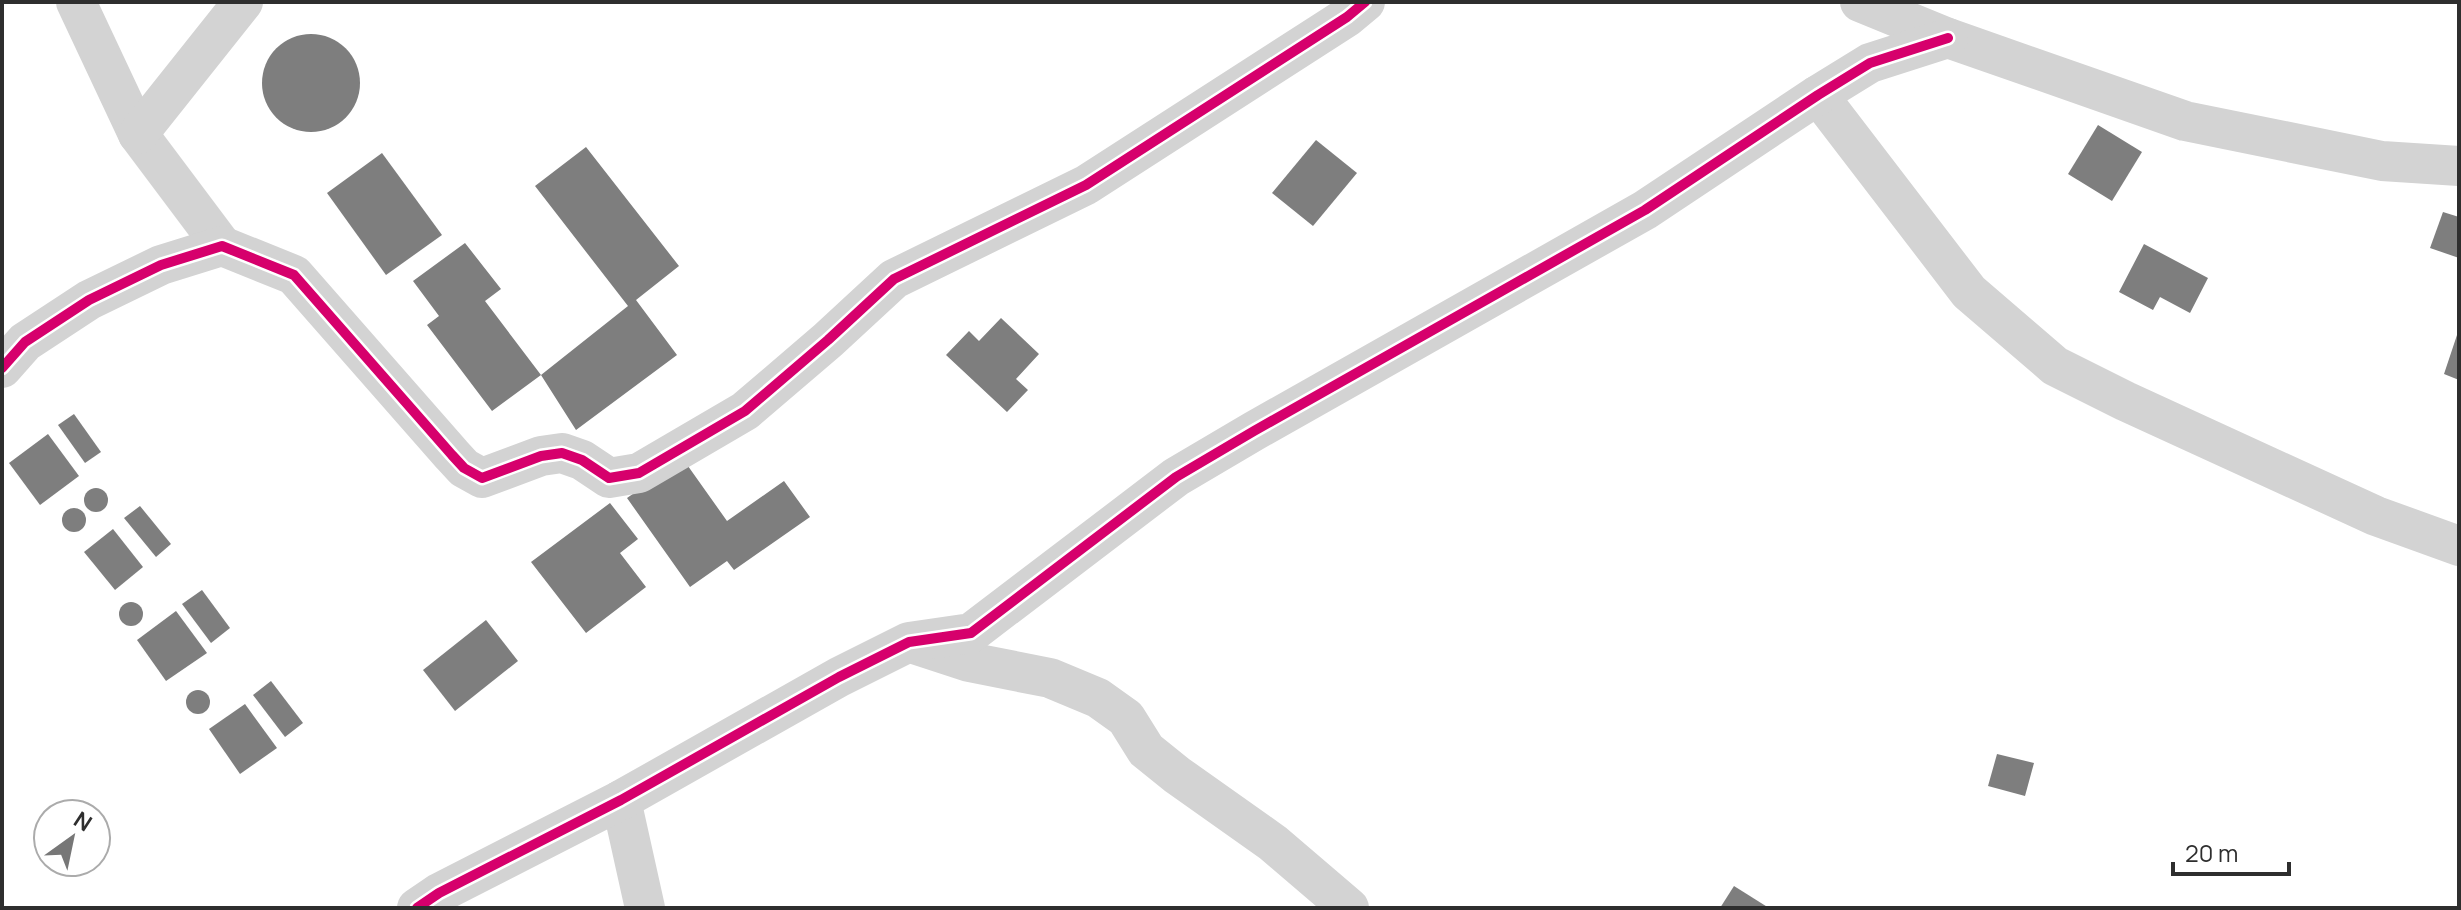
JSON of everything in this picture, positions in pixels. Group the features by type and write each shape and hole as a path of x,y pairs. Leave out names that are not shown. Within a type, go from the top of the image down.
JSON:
{"street":[{"path":"76,2 138,134 222,246 294,275 464,468 482,478 541,456 562,453 582,460 609,478 639,473 745,411 894,279 1086,185 1347,17 1365,2"},
{"path":"138,134 243,2"},
{"path":"1860,2 1948,38 2185,121 2382,161 2459,166"},
{"path":"417,908 439,893 621,800 839,677 909,642 971,633 1176,477 1645,210 1870,63 1948,38"},
{"path":"1818,95 1969,292 2055,366 2362,510 2459,546"},
{"path":"2,368 25,342 89,300 161,265 222,246"},
{"path":"909,642 969,662 1050,678 1098,698 1126,718 1146,750 1273,843 1349,908"},
{"path":"621,800 645,908"}],"building":[{"path":"311,34 330,38 346,48 356,64 360,83 356,102 346,118 330,128 311,132 292,128 276,118 266,102 262,83 266,64 276,48 292,38"},
{"path":"2098,125 2142,152 2112,201 2068,174"},
{"path":"1316,140 1357,173 1313,226 1272,193"},
{"path":"586,147 679,266 636,300 677,355 576,430 541,375 628,306 535,186"},
{"path":"382,153 442,235 386,275 327,193"},
{"path":"2443,212 2459,217 2459,258 2430,248"},
{"path":"465,243 501,289 485,301 541,375 492,411 427,325 439,316 413,281"},
{"path":"2144,244 2208,278 2190,313 2160,297 2153,310 2119,292"},
{"path":"1001,318 1039,354 1016,379 1028,390 1007,412 946,355 969,331 979,341"},
{"path":"2459,332 2459,380 2444,374"},
{"path":"74,414 101,452 85,463 58,425"},
{"path":"48,434 79,476 40,505 9,463"},
{"path":"683,459 727,521 784,481 810,517 734,570 727,561 690,587 627,498"},
{"path":"96,488 104,492 108,500 104,508 96,512 88,508 84,500 88,492"},
{"path":"610,503 638,539 620,553 646,587 586,633 531,562"},
{"path":"140,506 171,544 156,557 124,518"},
{"path":"74,508 85,515 86,520 79,531 74,532 63,525 62,520 69,509"},
{"path":"113,529 143,567 115,590 84,552"},
{"path":"202,590 230,628 211,643 182,604"},
{"path":"131,602 139,606 143,614 139,622 131,626 123,622 119,614 123,606"},
{"path":"176,611 207,653 166,681 137,640"},
{"path":"486,620 518,661 455,711 423,670"},
{"path":"271,681 303,723 285,737 253,695"},
{"path":"198,690 209,697 210,702 203,713 198,714 187,707 186,702 193,691"},
{"path":"245,704 277,748 240,774 209,729"},
{"path":"1997,754 2034,763 2025,796 1988,786"},
{"path":"1734,886 1769,908 1720,908"}],"cycle path":[{"path":"2,368 25,342 89,300 161,265 222,246 294,275 464,468 482,478 541,456 562,453 582,460 609,478 639,473 745,411 894,279 1086,185 1347,17 1365,2"},
{"path":"417,908 439,893 621,800 839,677 909,642 971,633 1176,477 1645,210 1870,63 1948,38"}]}
